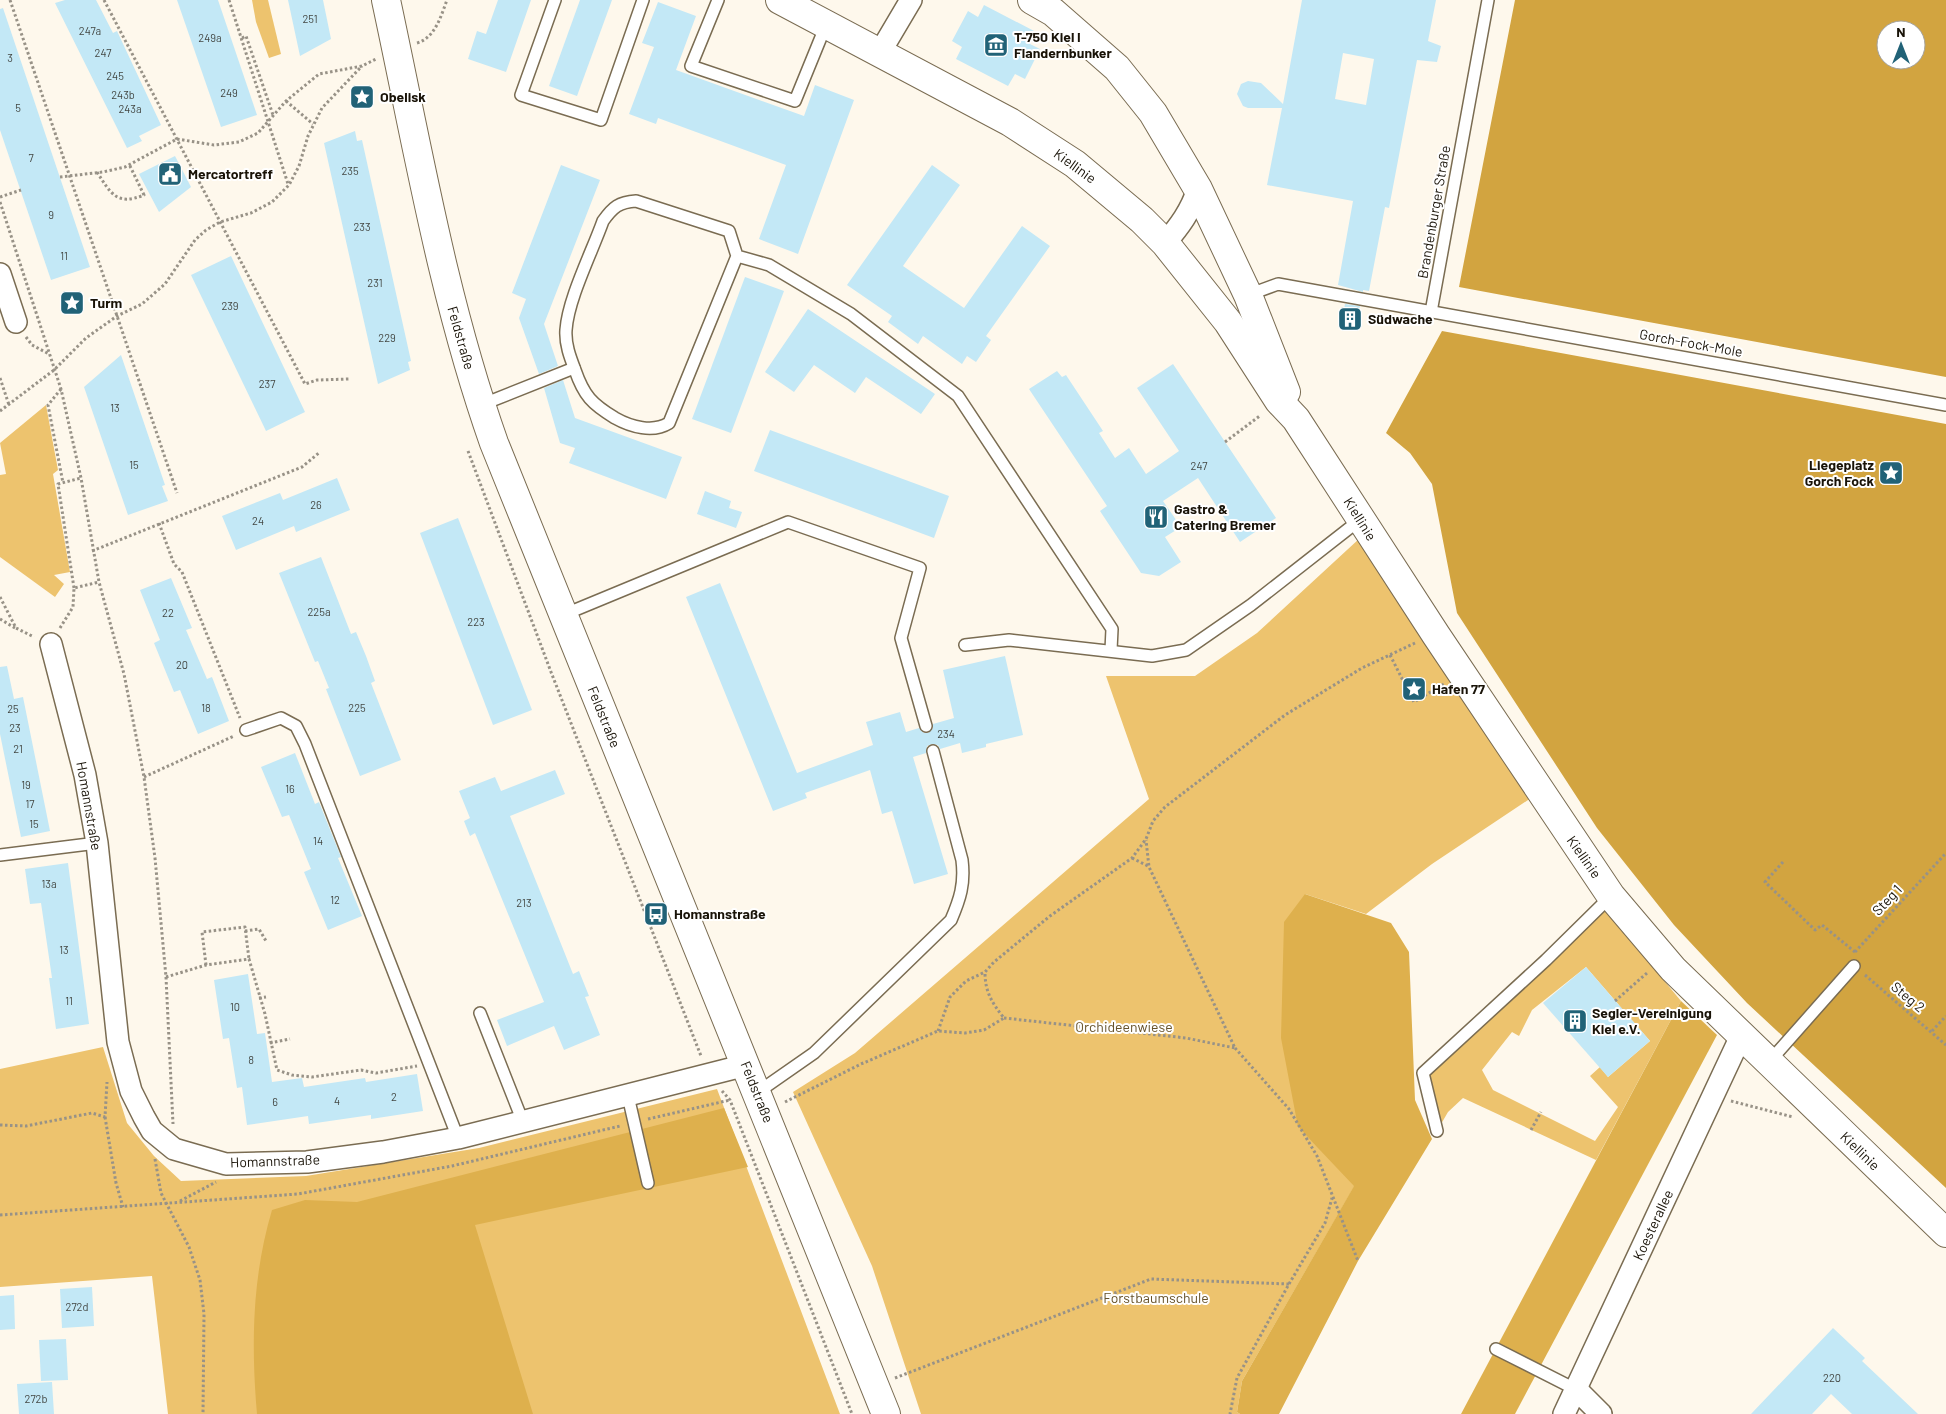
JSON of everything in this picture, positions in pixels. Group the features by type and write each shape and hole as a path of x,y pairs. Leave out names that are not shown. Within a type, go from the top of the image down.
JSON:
{"street":[{"name":"Feldstraße","path":"386,0 453,310 481,405 563,615 762,1102 886,1414"},
{"name":"Kiellinie","path":"780,0 1010,122 1075,164 1142,220 1164,243 1228,322 1361,519 1559,822 1611,896 1673,969 1768,1063 1946,1232"},
{"path":"879,54 911,0"},
{"name":"Kiellinie","path":"1032,0 1053,12 1117,68 1153,113 1198,190 1248,295 1288,410"},
{"path":"1164,243 1181,224 1194,203 1198,190"},
{"path":"0,274 16,322"},
{"name":"Homannstraße","path":"51,644 85,775 97,843 118,1042 130,1091 152,1131 174,1149 226,1164 307,1162 458,1138 628,1096 746,1064"},
{"name":"Koesterallee","path":"1564,1414 1577,1390 1741,1036"},
{"path":"1577,1390 1601,1414"}],"lane":[{"path":"554,0 521,95 601,120 643,0"},
{"path":"718,0 691,66 795,100 826,25"},
{"name":"Brandenburger Straße","path":"1431,312 1488,0"},
{"path":"636,201 729,231 737,256 669,423 661,428 644,428 622,421 593,405 580,386 567,346 566,329 571,307 603,222 611,210 621,202 636,201"},
{"path":"737,256 769,265 851,314 958,396 1112,629 1111,650"},
{"path":"1248,295 1278,284 1431,312"},
{"name":"Gorch-Fock-Mole","path":"1431,312 1946,405"},
{"path":"481,405 574,368"},
{"path":"965,645 1009,640 1152,656 1186,650 1251,605 1361,519"},
{"path":"563,615 788,522 795,524 920,568 901,638 926,726"},
{"path":"246,730 282,718 296,726 458,1138"},
{"path":"762,1102 951,920 962,895 964,879 960,852 933,751"},
{"path":"0,855 97,843"},
{"path":"1437,1131 1423,1073 1539,966 1611,896"},
{"path":"1768,1063 1854,966"},
{"path":"480,1013 523,1122"},
{"path":"628,1096 648,1183"},
{"path":"1496,1349 1577,1390"}],"path":[{"path":"10,0 177,493"},
{"path":"104,0 305,384 317,380 349,379"},
{"path":"231,0 232,9 289,185"},
{"path":"424,41 437,26 447,0"},
{"path":"242,38 246,36 273,115"},
{"path":"0,411 54,370 86,338 117,316 142,304 165,284 196,240 220,222 251,213 272,202 289,185 299,166 313,124 322,108 362,66 319,74 286,101 258,133 239,142 214,145 177,139 129,164 97,172 60,177"},
{"path":"286,101 313,124"},
{"path":"97,172 108,190 117,198 126,201 144,195 129,164"},
{"path":"0,198 21,190"},
{"path":"0,202 61,389 82,478 92,551 124,674 144,777 155,858 166,977 174,1149"},
{"path":"16,322 32,346 49,354"},
{"path":"0,378 9,405"},
{"path":"61,389 48,405 63,483"},
{"path":"1225,442 1288,410"},
{"path":"468,451 551,672 708,1075 730,1100 852,1414"},
{"path":"92,551 302,467 320,452"},
{"path":"0,619 51,644 73,607 74,588 58,484 82,478"},
{"path":"144,777 246,730 182,572 174,564 159,523"},
{"path":"74,588 99,582"},
{"path":"0,597 16,628"},
{"path":"938,1031 950,997 966,981 985,972 994,962 1050,916 1132,858 1146,839 1153,821 1165,807 1285,715 1362,668 1416,642"},
{"path":"1390,655 1414,702 1452,680"},
{"path":"1146,839 1149,867 1235,1048 1289,1109 1316,1156 1358,1261"},
{"name":"Steg 1","path":"1855,952 1946,853"},
{"path":"1132,858 1149,867"},
{"path":"1783,862 1765,882 1815,930 1822,925 1855,952 1854,966"},
{"path":"206,965 202,932 245,927 249,959 265,1014 277,1070 292,1075 312,1077 361,1070 376,1073 430,1064"},
{"path":"245,931 259,929 266,941"},
{"path":"166,977 206,965 249,959"},
{"name":"Steg 2","path":"1854,966 1932,1031 1946,1045"},
{"path":"1616,1001 1653,968"},
{"path":"985,972 985,987 990,1000 1004,1018"},
{"path":"260,998 266,997"},
{"path":"1932,1031 1946,1016"},
{"path":"762,1102 861,1064 938,1031 965,1033 984,1030 1004,1018 1186,1038 1235,1048"},
{"path":"270,1043 290,1040"},
{"path":"107,1079 105,1117 116,1183 123,1207"},
{"path":"1531,1130 1541,1112"},
{"path":"0,1125 26,1126 92,1113 105,1117"},
{"path":"152,1131 158,1179 166,1204 189,1246 200,1280 204,1314 204,1414"},
{"path":"1230,1414 1237,1378 1325,1223 1332,1198"},
{"path":"0,1215 177,1203"},
{"path":"874,1386 1151,1279 1289,1284"}],"green space":[{"path":"252,0 268,0 281,54 269,58 256,22"},
{"path":"46,405 58,470 53,474 70,572 54,575 64,584 55,597 0,557 0,475 6,474 0,443"},
{"name":"Orchideenwiese","path":"1360,538 1534,796 1432,864 1366,914 1305,894 1298,1127 1355,1185 1242,1381 1237,1412 1240,1414 921,1414 872,1266 793,1092 855,1053 1149,799 1106,676 1195,676 1257,633"},
{"path":"1602,906 1681,1001 1596,1160 1463,1098 1448,1112 1437,1131 1423,1073","holes":["1586,967 1650,1041 1608,1077 1600,1067 1590,1076 1618,1107 1595,1141 1493,1090 1482,1070 1512,1032 1519,1036 1532,1010"]},
{"path":"103,1047 127,1123 154,1156 181,1181 306,1176 479,1148 717,1089 840,1414 168,1414 152,1276 0,1287 0,1069"}],"shaded area":[{"path":"1515,0 1946,0 1946,377 1459,287"},
{"path":"1442,331 1946,424 1946,1188 1747,1003 1674,925 1597,828 1457,613 1432,484 1410,453 1386,433"},
{"path":"1305,894 1391,923 1409,952 1415,1100 1432,1139 1358,1261 1279,1414 1240,1414 1237,1412 1242,1381 1354,1186 1298,1127 1281,1038 1284,922"},
{"path":"1681,1001 1717,1035 1515,1414 1461,1414"},
{"path":"724,1108 748,1167 475,1225 533,1414 257,1414 254,1362 255,1311 260,1260 272,1210 305,1200 357,1202"}],"building":[{"path":"65,0 96,0 113,33 117,31 161,125 139,136 142,141 127,148 55,3"},
{"path":"177,0 218,0 257,115 221,127"},
{"path":"288,0 323,0 331,39 300,56"},
{"path":"498,0 531,0 506,72 468,59 477,31 486,34"},
{"path":"580,0 612,0 577,96 549,86"},
{"path":"1302,0 1436,0 1428,41 1441,46 1437,62 1417,60 1389,208 1385,207 1369,291 1363,290 1363,292 1338,285 1353,201 1267,185 1282,108 1248,108 1243,106 1237,94 1241,84 1248,81 1261,83 1283,104","holes":["1343,53 1374,59 1366,105 1335,99"]},
{"path":"658,2 696,16 676,70 804,116 815,85 854,100 798,254 759,239 786,165 658,118 656,124 629,114 654,47 642,43"},
{"name":"T-750 Kiel I Flandernbunker","path":"984,5 1036,32 1030,44 1040,49 1025,79 1015,74 1008,86 956,59 962,47 952,41 968,11 978,17"},
{"path":"3,8 90,267 51,280 0,130 0,9"},
{"path":"355,131 357,141 362,140 411,361 408,362 410,370 378,384 324,143"},
{"path":"175,156 191,187 159,212 139,174"},
{"path":"561,165 600,180 544,324 558,366 539,374 519,318 526,299 512,293"},
{"path":"932,165 960,185 903,266 964,308 1022,226 1050,246 986,336 991,340 976,362 967,356 962,364 923,336 918,344 888,322 892,316 847,285"},
{"path":"231,256 305,412 266,431 191,275"},
{"path":"745,277 784,291 731,433 692,419"},
{"name":"Südwache","path":"1345,304 1360,306 1356,329 1341,327"},
{"path":"808,309 935,394 921,414 866,377 855,393 814,365 794,392 765,372"},
{"path":"121,355 165,485 162,486 168,501 128,515 84,387"},
{"path":"1173,364 1276,518 1240,542 1198,478 1163,501 1181,527 1165,537 1181,562 1159,576 1141,573 1100,511 1107,506 1029,389 1057,371 1062,377 1066,375 1103,431 1099,433 1115,458 1129,448 1146,474 1179,451 1137,388"},
{"path":"563,380 575,418 682,457 666,499 569,463 575,448 560,443 544,388"},
{"path":"770,430 949,496 934,538 754,471"},
{"path":"337,478 350,510 296,532 294,526 236,550 222,516 280,493 283,500"},
{"path":"705,491 731,501 729,508 742,512 736,528 697,514"},
{"path":"458,518 532,710 493,725 420,533"},
{"path":"321,557 351,634 356,632 366,656 375,681 371,683 401,760 360,776 326,689 329,688 318,661 315,662 279,573"},
{"path":"171,578 192,628 186,630 207,679 212,677 229,721 198,734 180,690 174,692 154,643 160,640 140,590"},
{"path":"720,583 797,773 873,745 866,722 900,712 906,732 919,728 924,733 928,733 933,728 933,724 954,718 943,670 1005,656 1023,735 986,744 986,747 962,753 960,743 940,749 938,745 932,744 927,746 926,753 913,757 948,874 914,884 892,811 882,814 870,770 805,793 807,798 773,811 686,597"},
{"path":"7,666 14,699 23,697 50,831 21,837 0,734 0,667"},
{"path":"295,753 315,804 319,802 341,857 338,858 362,916 328,930 304,872 311,869 289,815 282,817 261,767"},
{"path":"555,770 565,794 510,816 573,974 579,971 589,996 585,997 600,1035 564,1050 554,1026 507,1046 497,1020 544,1002 475,833 470,836 464,821 470,818 459,791 495,777 501,791"},
{"path":"68,863 89,1024 56,1029 49,978 52,978 41,903 30,904 25,869"},
{"name":"Segler-Vereinigung Kiel e.V.","path":"1586,967 1650,1041 1608,1077 1543,1003"},
{"path":"248,974 257,1034 265,1033 272,1082 302,1078 304,1087 365,1078 366,1082 417,1074 423,1111 371,1119 371,1115 309,1124 308,1116 247,1125 242,1087 237,1088 229,1038 223,1039 214,980"},
{"path":"92,1287 94,1326 62,1328 60,1289"},
{"path":"14,1295 15,1329 0,1330 0,1296"},
{"path":"1833,1328 1865,1358 1862,1361 1918,1414 1852,1414 1831,1394 1812,1414 1751,1414"},
{"path":"66,1339 68,1380 41,1381 39,1340"},
{"path":"52,1382 54,1414 19,1414 17,1384"}],"place":[{"name":"T-750 Kiel I Flandernbunker","path":"996,45"},
{"name":"Obelisk","path":"362,97"},
{"name":"Mercatortreff","path":"170,174"},
{"name":"Turm","path":"72,303"},
{"name":"Südwache","path":"1350,319"},
{"name":"Liegeplatz Gorch Fock","path":"1891,473"},
{"name":"Gastro & Catering Bremer","path":"1156,517"},
{"name":"Hafen 77","path":"1414,689"},
{"name":"Homannstraße","path":"656,914"},
{"name":"Segler-Vereinigung Kiel e.V.","path":"1575,1021"}],"park label":[{"name":"Forstbaumschule","path":"1156,1298"}]}
